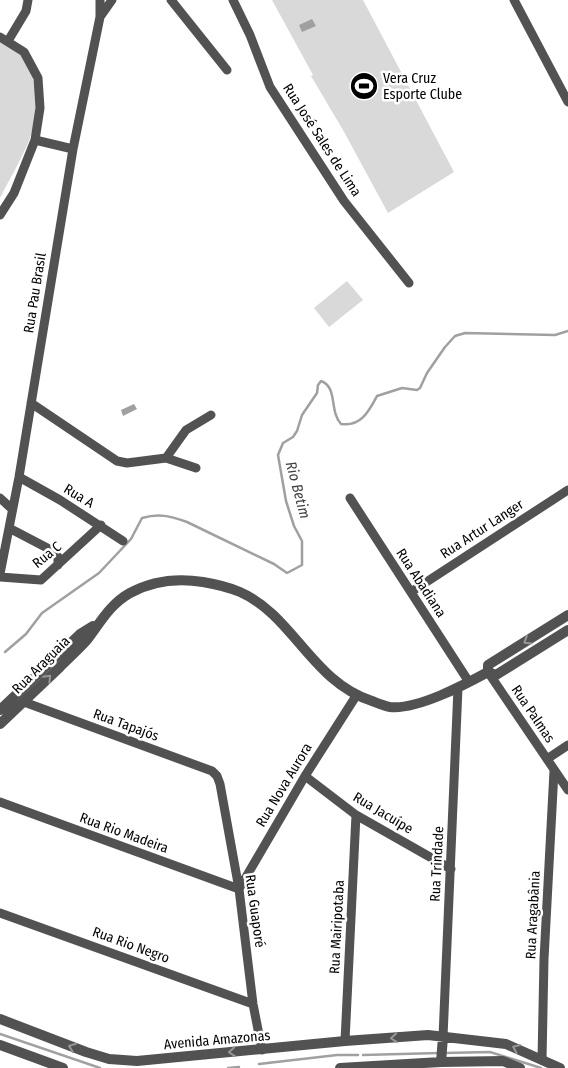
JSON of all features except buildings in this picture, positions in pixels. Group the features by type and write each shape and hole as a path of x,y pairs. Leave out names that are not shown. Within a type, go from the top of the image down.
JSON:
{"street":[{"path":"0,215 14,193 35,140 40,108 38,78 24,52 4,39 26,11 28,0"},
{"name":"Rua Pau Brasil","path":"0,576 19,477 73,149 100,17 100,0"},
{"name":"Rua Pau Brasil","path":"100,17 112,0"},
{"path":"171,0 227,70"},
{"name":"Rua José Sales de Lima","path":"233,0 250,34 270,87 344,200 409,283"},
{"path":"514,0 568,102"},
{"path":"35,140 73,149"},
{"path":"31,403 117,460 127,464 166,458 196,468"},
{"path":"166,458 186,430 211,415"},
{"name":"Rua A","path":"19,477 101,525 123,541"},
{"name":"Rua Artur Langer","path":"411,592 568,490"},
{"path":"0,498 12,509"},
{"name":"Rua Abadiana","path":"350,498 469,682"},
{"name":"Rua C","path":"0,576 41,580 101,525"},
{"path":"9,528 53,551 58,557 58,565"},
{"name":"Rua Araguaia","path":"0,724 86,640 98,622 116,604 129,594 169,580 192,580 217,584 241,592 275,617 327,674 356,696 389,707 410,706 458,688 488,672"},
{"path":"568,616 488,665 488,672 496,675 568,630"},
{"name":"Rua Araguaia","path":"0,710 80,634 98,622"},
{"name":"Rua Palmas","path":"488,672 568,790"},
{"name":"Rua Trindade","path":"443,1039 458,688"},
{"name":"Rua Nova Aurora","path":"239,889 305,776 356,696"},
{"name":"Rua Tapajós","path":"24,702 212,771 217,776"},
{"path":"547,759 568,746"},
{"name":"Rua Aragabânia","path":"542,1060 544,959 554,772"},
{"name":"Rua Guaporé","path":"217,776 239,889 253,1004 262,1050"},
{"name":"Rua Jacuípe","path":"305,776 356,815 451,869"},
{"name":"Rua Rio Madeira","path":"0,802 239,889"},
{"name":"Rua Mairipotaba","path":"345,1041 356,815"},
{"name":"Rua Rio Negro","path":"0,913 253,1004"},
{"name":"Avenida Amazonas","path":"0,1019 109,1059 137,1061 428,1035 443,1039 506,1044 560,1068"},
{"path":"441,1062 443,1039"},
{"path":"0,1045 63,1068"},
{"path":"340,1068 441,1062 503,1061 520,1068"}],"shaded area":[{"name":"Vera Cruz Esporte Clube","path":"272,0 363,0 454,172 388,213 311,76 313,75"},
{"path":"312,19 316,26 302,32 299,25"},
{"path":"0,42 23,57 29,66 35,87 36,110 32,133 28,143 0,198"},
{"path":"347,281 363,300 329,327 314,308"},
{"path":"134,404 137,409 123,416 121,410"}],"waterway":[{"name":"Rio Betim","path":"5,652 26,634 42,613 99,573 131,539 142,518 164,516 187,522 274,564 287,573 302,565 302,541 294,526 286,501 278,455 283,443 293,437 297,431 302,415 317,393 318,385 321,381 330,388 337,419 341,424 354,423 364,417 377,396 402,388 417,390 420,388 427,373 455,336 465,333 555,335 568,331"},
{"path":"0,1034 100,1068"},
{"path":"445,1053 490,1052 541,1068"},
{"path":"363,1055 439,1053"},
{"path":"259,1064 337,1055 358,1055"},
{"path":"228,1068 239,1067"}],"place":[{"name":"Vera Cruz Esporte Clube","path":"364,86"}]}
